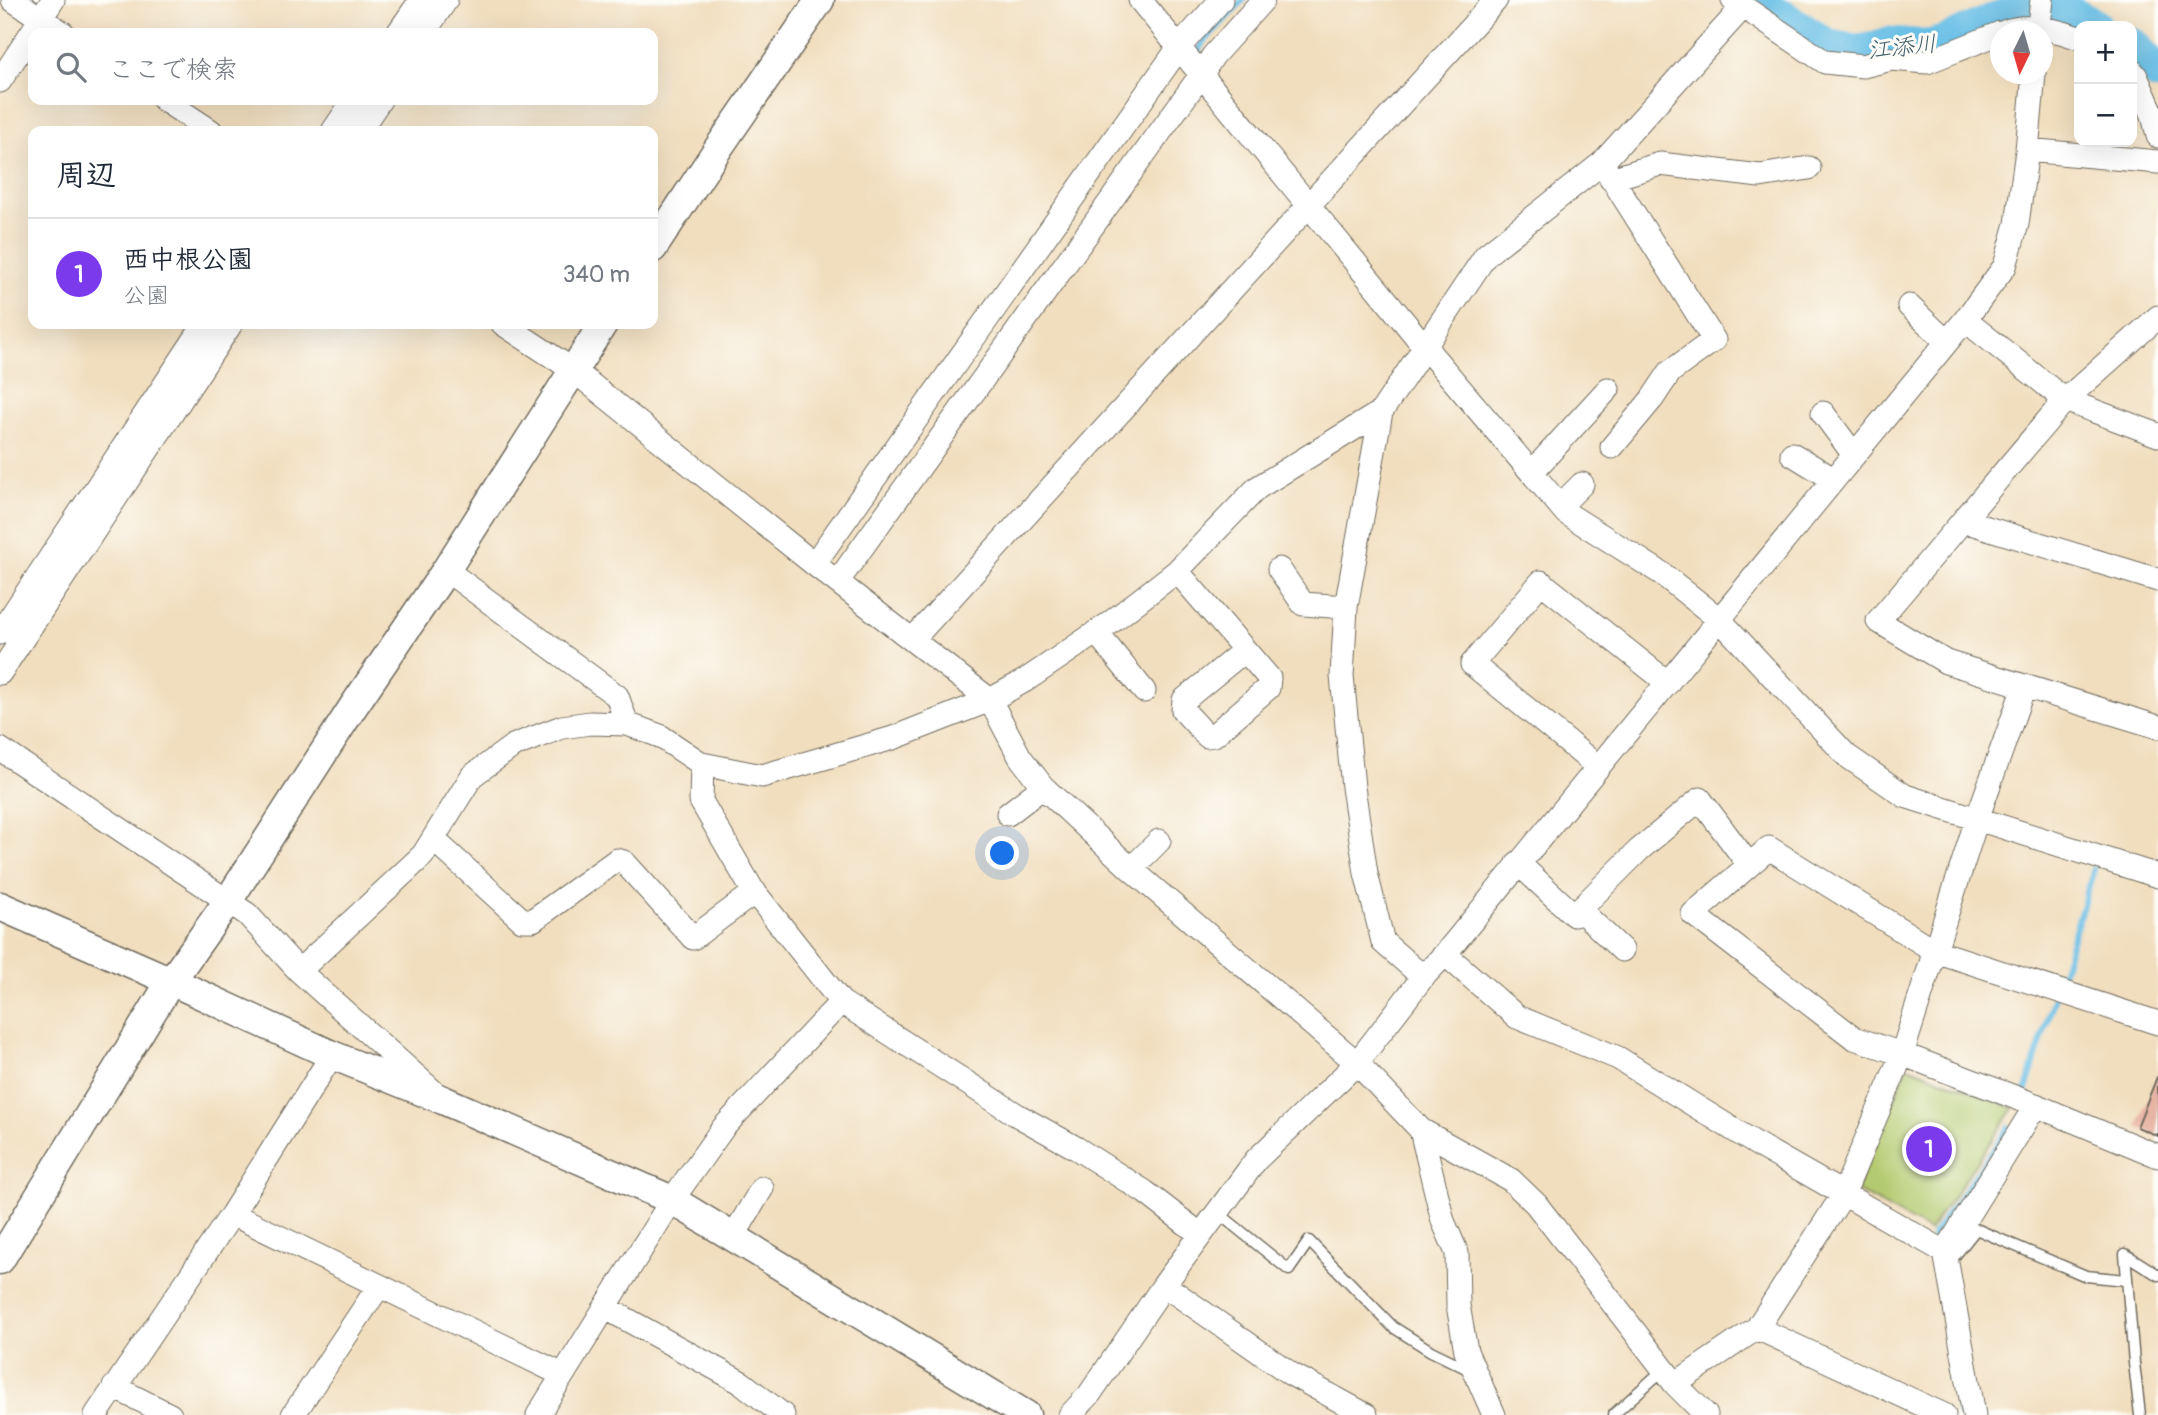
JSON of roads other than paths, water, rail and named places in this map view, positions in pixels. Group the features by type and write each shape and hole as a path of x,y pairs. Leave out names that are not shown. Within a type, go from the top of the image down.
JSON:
{"street":[{"path":"13,0 47,9 60,28"},
{"path":"401,28 421,0"},
{"path":"427,28 446,0"},
{"path":"658,240 820,0"},
{"path":"1140,0 1424,346 1566,513 1661,573 1720,620 1847,756 1905,796 2158,876"},
{"path":"814,564 1182,49 1221,0"},
{"path":"838,581 1213,55 1263,0"},
{"path":"913,639 1496,0"},
{"path":"2039,21 2042,0"},
{"path":"1423,977 1383,942 1366,873 1353,787 1342,676 1346,607 1381,412 1486,255 1606,171 1738,4 1825,62 1863,66 1891,59 1927,62 1990,37"},
{"path":"35,28 47,9"},
{"path":"2053,31 2074,36"},
{"path":"0,81 28,38"},
{"path":"2137,78 2154,115 2158,136"},
{"path":"1070,1415 1089,1395 1164,1285 1256,1160 1357,1063 1423,977 1445,954 1720,620 1965,320 2005,266 2017,224 2033,84"},
{"path":"172,105 203,126"},
{"path":"336,126 351,105"},
{"path":"362,126 377,105"},
{"path":"2027,150 2158,162"},
{"path":"1606,171 1660,164 1760,176 1809,168"},
{"path":"1606,171 1714,340 1670,372 1652,400 1612,447"},
{"path":"1909,306 1947,342"},
{"path":"2158,317 2065,400 1878,621 1946,662 2158,727"},
{"path":"1965,320 2065,400 2158,435"},
{"path":"0,633 202,329"},
{"path":"0,673 228,329"},
{"path":"511,329 573,370 814,564 990,700 1020,757 1043,786 1131,869 1357,1063 1421,1130 1511,1180 1536,1203 1669,1377 1706,1415"},
{"path":"0,1260 172,981 228,901 353,707 446,570 600,329"},
{"path":"1532,472 1608,389"},
{"path":"299,971 424,855 472,776 513,746 562,727 590,723 628,724 660,736 702,764 762,776 893,738 990,700 1026,680 1177,571 1256,488 1381,412"},
{"path":"1823,413 1854,454"},
{"path":"1792,454 1833,480"},
{"path":"1560,506 1582,484"},
{"path":"1964,521 2158,580"},
{"path":"1279,569 1303,604 1346,607"},
{"path":"446,570 617,696 628,724"},
{"path":"1177,571 1245,650"},
{"path":"1598,767 1472,664 1517,609 1541,582 1668,683"},
{"path":"1096,632 1144,691"},
{"path":"1669,1377 1756,1328 1843,1195 1902,1054 2024,687"},
{"path":"0,750 247,914 299,971 443,1100"},
{"path":"702,764 701,801 755,892 841,1002 1017,1115 1144,1192 1200,1235"},
{"path":"1009,814 1043,786"},
{"path":"1518,863 1574,915 1639,850 1700,799 1749,865"},
{"path":"433,839 522,920 533,920 617,860 624,862 693,939 755,892"},
{"path":"1131,869 1159,841"},
{"path":"2158,1023 1935,951 1769,848 1693,914 1854,1038 2010,1095 2158,1156"},
{"path":"0,906 332,1055 443,1100 672,1200 1026,1415"},
{"path":"1579,909 1622,950"},
{"path":"1445,954 1517,1017 1618,1058 1843,1195 1922,1239 1945,1256"},
{"path":"538,1415 672,1200 723,1128 841,1002"},
{"path":"96,1415 232,1214 332,1055"},
{"path":"1974,1415 1945,1256 2035,1105"},
{"path":"1421,1130 1443,1221 1457,1253 1458,1304 1466,1351 1494,1415"},
{"path":"733,1237 762,1188"},
{"path":"232,1214 562,1375"},
{"path":"1164,1285 1291,1374 1366,1415"},
{"path":"293,1415 379,1286"},
{"path":"606,1308 742,1382 783,1415"},
{"path":"1756,1328 1944,1415"},
{"path":"114,1387 170,1415"}],"lane":[{"path":"1217,1212 1289,1270 1309,1241 1392,1326 1431,1352 1475,1372"},
{"path":"1945,1256 1976,1229 2086,1276 2126,1280"},
{"path":"2140,1415 2125,1254 2158,1275"},
{"path":"1612,1415 1669,1377"}],"waterway":[{"path":"1195,58 1202,44 1243,0"},
{"name":"江添川","path":"1756,0 1829,47 1862,52 1889,44 1928,47 1944,43 2027,9 2069,13 2085,21"},
{"name":"江添川","path":"2137,50 2158,73"},
{"path":"0,648 7,637"},
{"path":"2058,986 2094,869"},
{"path":"2024,1096 2055,996"},
{"path":"1934,1240 1933,1235 2009,1128"},
{"path":"1945,1316 1959,1415"}],"place":[{"name":"西中根公園","path":"1929,1149"}]}
